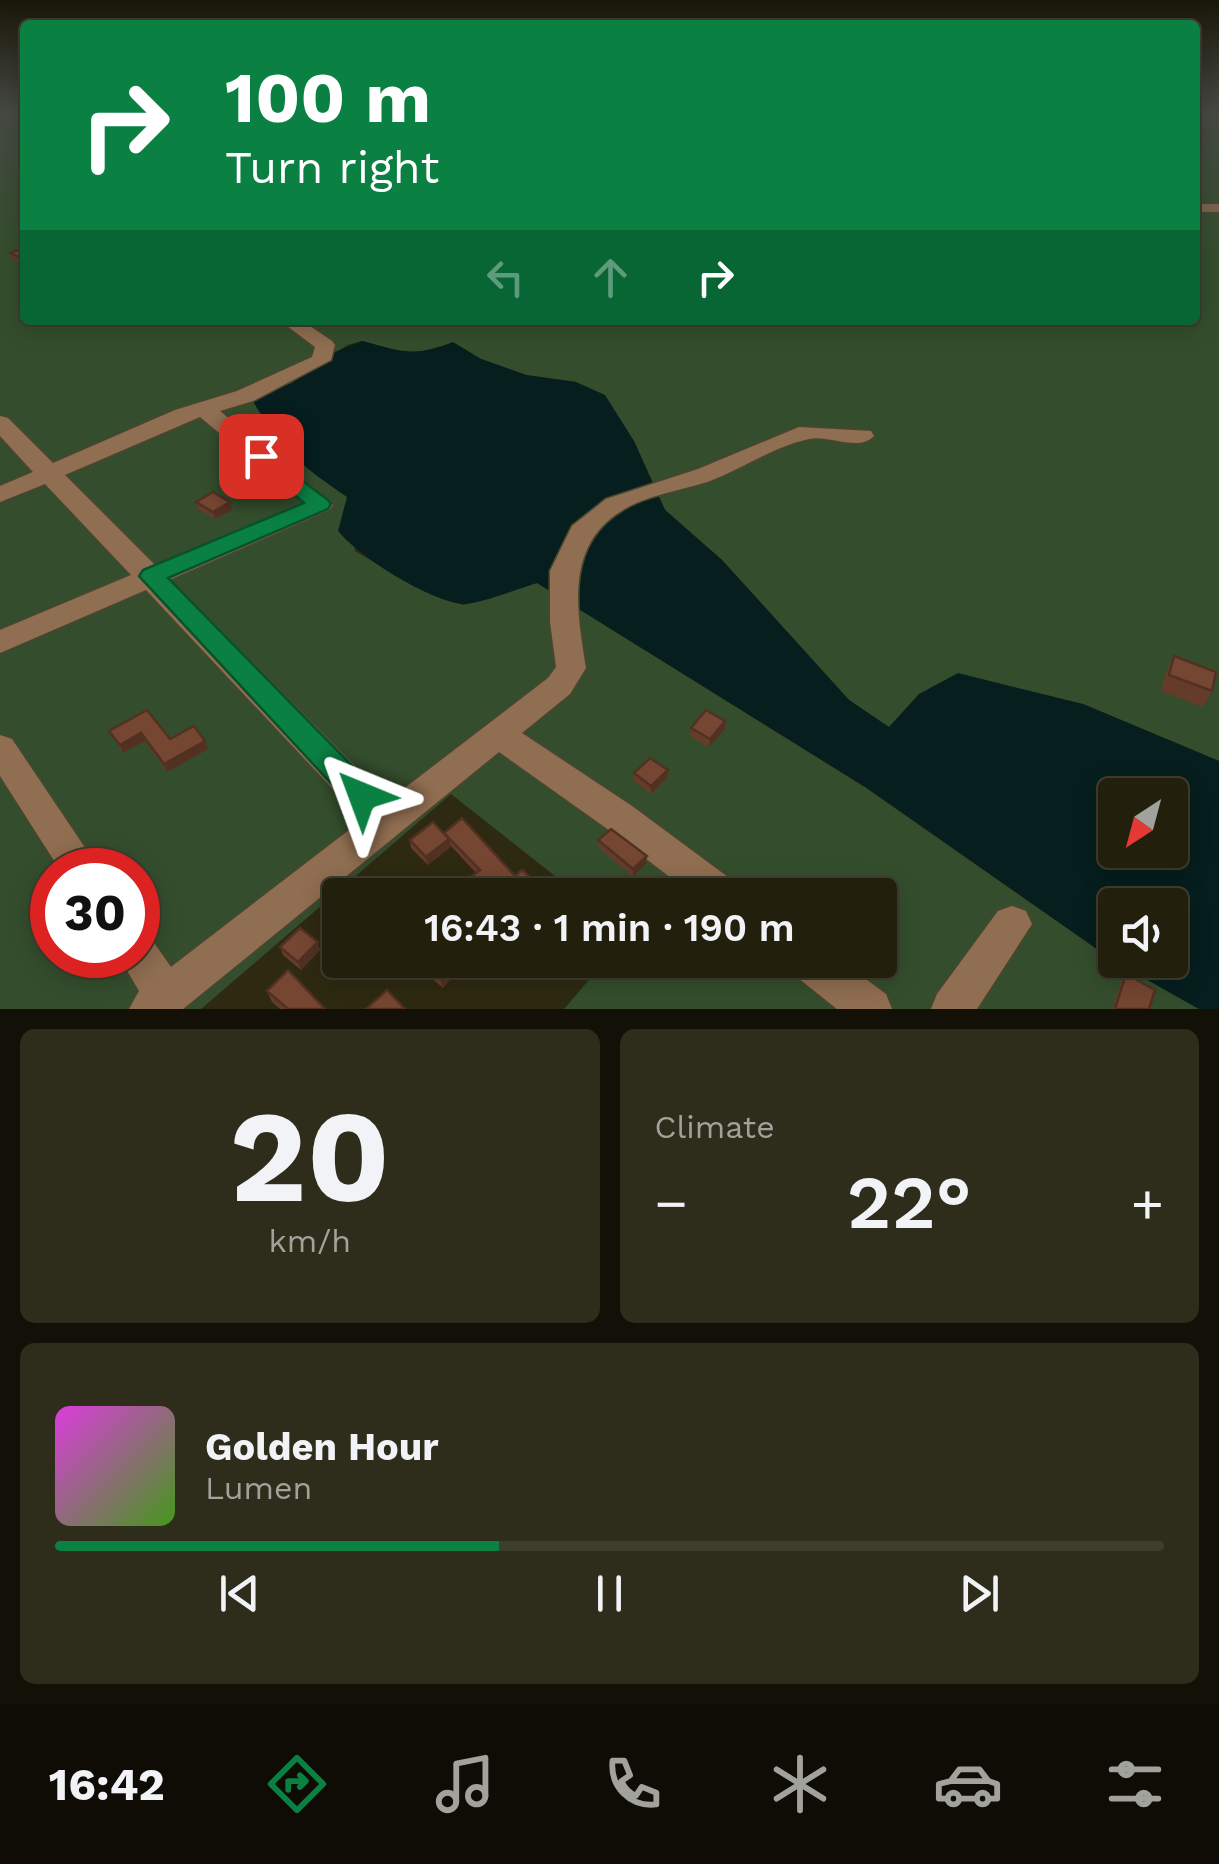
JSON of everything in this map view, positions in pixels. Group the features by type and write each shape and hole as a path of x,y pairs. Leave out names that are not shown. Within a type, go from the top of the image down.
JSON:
{"street":[{"path":"0,495 203,408 245,396 321,360 325,345 295,325"},
{"path":"0,642 320,504 203,408"},
{"path":"0,422 388,824"},
{"path":"148,978 158,1004 560,686 571,668 564,622 564,571 581,532 615,504 706,474 807,432 863,436"},
{"path":"499,735 620,816 700,878"},
{"path":"0,748 67,848"},
{"path":"952,1009 1012,924"},
{"path":"831,978 872,1009"}],"green space":[{"path":"0,159 20,159 20,325 1200,325 1200,159 1219,159 1219,761 1083,704 919,694 890,728 849,700 722,560 665,510 634,441 576,382 526,375 481,359 453,343 411,354 362,341 347,345 292,383 252,398 291,453 348,497 355,551 408,582 463,605 537,583 866,788 1098,950 1098,978 1144,978 1199,1009 564,1009 591,978 897,978 897,878 557,878 451,794 353,878 322,878 322,905 201,1009 0,1009"}],"water":[{"path":"362,341 408,351 453,342 481,359 526,375 576,382 605,395 634,441 665,510 722,560 849,700 889,727 919,694 958,673 1083,704 1219,761 1219,1009 1199,1009 1144,978 1188,978 1188,888 1098,888 1098,950 867,788 537,583 487,600 461,604 412,585 362,553 338,531 347,497 291,452 252,398 292,383 335,352"}],"building":[{"path":"213,492 230,502 213,512 196,502"},
{"path":"1174,656 1216,672 1212,691 1169,675"},
{"path":"147,710 170,739 194,726 205,741 164,764 141,733 120,745 109,731"},
{"path":"706,710 725,721 710,739 691,728"},
{"path":"650,758 668,770 651,786 634,773"},
{"path":"462,818 515,876 522,870 531,878 469,878 480,870 444,833"},
{"path":"433,822 449,839 426,857 410,840"},
{"path":"611,829 647,856 633,869 598,840"},
{"path":"300,928 318,942 298,962 280,947"},
{"path":"288,970 325,1009 288,1009 267,991"},
{"path":"1125,978 1133,978 1155,990 1149,1009 1115,1009"},
{"path":"387,990 405,1009 366,1009"}],"route":[{"path":"261,456 320,504 152,576 362,796"}]}
